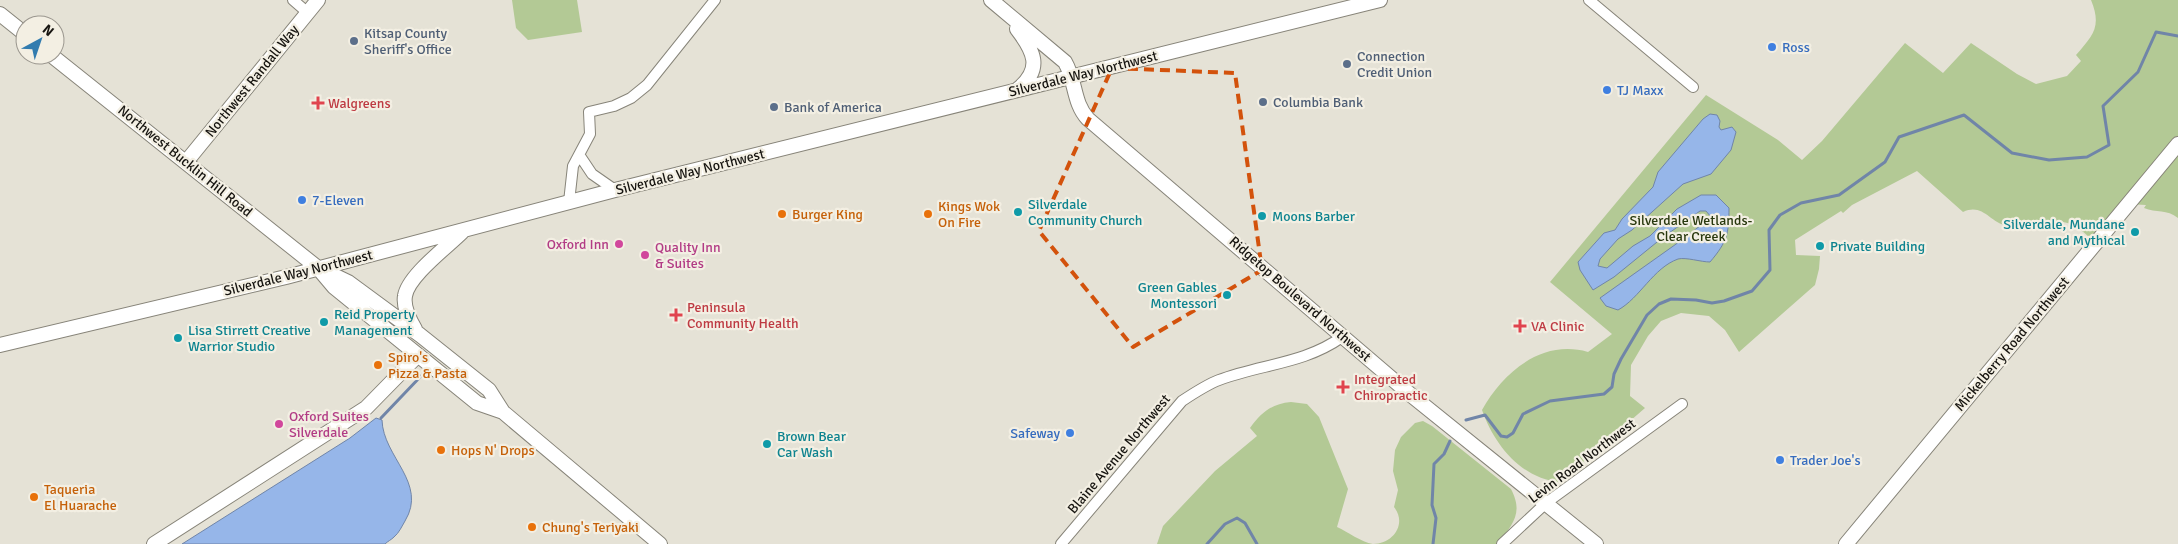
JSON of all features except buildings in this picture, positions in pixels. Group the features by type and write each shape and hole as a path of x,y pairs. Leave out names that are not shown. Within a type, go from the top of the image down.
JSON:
{"main road":[{"name":"Northwest Randall Way","path":"186,162 318,0"},
{"name":"Silverdale Way Northwest","path":"0,345 462,232 615,190 1380,0"},
{"path":"994,3 1062,58 1072,76"},
{"path":"994,3 1027,42 1033,60 1031,77 1016,91"},
{"path":"0,14 15,26"},
{"name":"Northwest Bucklin Hill Road","path":"64,65 318,268 334,287 478,403 503,412"},
{"name":"Ridgetop Boulevard Northwest","path":"1072,76 1079,107 1088,119 1342,337 1596,544"},
{"name":"Mickelberry Road Northwest","path":"1846,544 2178,144"},
{"path":"420,335 408,317 405,301 407,290 414,278 462,232"},
{"name":"Northwest Bucklin Hill Road","path":"318,268 348,282 450,358 489,390 503,412 660,544"},
{"path":"154,544 366,408 418,355 450,358"}],"street":[{"path":"293,0 308,13"},
{"path":"569,202 573,166 590,134 589,112 614,106 631,98 646,85 714,0"},
{"path":"1589,0 1693,87"},
{"path":"580,156 592,174 615,190"},
{"name":"Blaine Avenue Northwest","path":"1061,544 1182,401 1200,389 1221,380 1314,354 1342,337"},
{"name":"Levin Road Northwest","path":"1502,544 1546,503 1682,404"}],"highlighted area":[{"path":"1112,68 1235,73 1262,270 1133,347 1039,231"}],"green space":[{"path":"512,0 577,0 582,32 528,40 516,28"},
{"name":"Silverdale Wetlands- Clear Creek","path":"2091,0 2178,0 2178,218 2170,213 2144,208 2146,205 2128,204 2096,243 2071,224 2052,222 2024,228 2001,224 1981,211 1970,210 1963,212 1917,171 1852,205 1843,213 1841,211 1795,240 1796,255 1820,256 1815,285 1739,352 1725,330 1709,316 1681,313 1661,321 1648,336 1631,365 1630,396 1645,408 1560,482 1533,474 1521,467 1502,447 1487,423 1482,410 1501,383 1526,362 1540,355 1555,350 1571,349 1588,352 1612,334 1550,282 1706,95 1778,140 1802,160 1822,141 1905,43 1943,73 1971,43 2017,74 2036,84 2067,76 2081,61 2076,55 2091,36 2096,24"},
{"path":"1291,402 1307,404 1319,417 1348,489 1337,527 1373,544 1157,544 1163,526 1215,471 1257,436 1250,428 1259,417 1272,407"},
{"path":"1423,421 1432,426 1511,489 1515,498 1515,518 1498,544 1373,544 1392,537 1399,526 1398,513 1394,507 1398,490 1393,471 1395,450 1401,437 1415,423"}],"water":[{"path":"1710,114 1717,115 1721,130 1732,127 1736,132 1731,150 1711,174 1683,184 1632,230 1618,239 1600,259 1598,266 1607,268 1633,246 1650,236 1677,209 1701,195 1716,195 1729,208 1726,237 1720,249 1710,262 1678,259 1669,263 1626,305 1618,310 1606,306 1600,298 1711,217 1706,211 1700,211 1662,238 1614,277 1593,290 1580,270 1578,262 1604,233 1615,230 1622,219 1653,187 1658,172 1703,119"},
{"path":"376,418 382,420 389,446 408,482 411,494 411,507 405,521 397,534 385,544 182,544 350,438"}],"waterway":[{"path":"1466,420 1485,415 1501,436 1507,437 1513,433 1523,414 1550,401 1604,394 1612,387 1614,374 1621,359 1647,315 1659,304 1671,299 1712,303 1724,301 1752,291 1770,270 1769,230 1780,215 1801,203 1839,195 1885,162 1899,137 1964,115 2012,153 2049,160 2087,157 2109,145 2103,106 2138,72 2156,32 2178,36"},
{"path":"381,418 422,375"},
{"path":"1433,544 1436,518 1432,505 1434,464 1444,454 1450,441"},
{"path":"1207,544 1225,524 1237,518 1245,523 1257,544"}],"place":[{"name":"Kitsap County Sheriff's Office","path":"354,41"},
{"name":"Ross","path":"1772,47"},
{"name":"Connection Credit Union","path":"1347,64"},
{"name":"TJ Maxx","path":"1607,90"},
{"name":"Columbia Bank","path":"1263,102"},
{"name":"Walgreens","path":"318,103"},
{"name":"Bank of America","path":"774,107"},
{"name":"7-Eleven","path":"302,200"},
{"name":"Silverdale Community Church","path":"1018,212"},
{"name":"Burger King","path":"782,214"},
{"name":"Kings Wok On Fire","path":"928,214"},
{"name":"Moons Barber","path":"1262,216"},
{"name":"Silverdale, Mundane and Mythical","path":"2135,232"},
{"name":"Oxford Inn","path":"619,244"},
{"name":"Private Building","path":"1820,246"},
{"name":"Quality Inn & Suites","path":"645,255"},
{"name":"Green Gables Montessori","path":"1227,295"},
{"name":"Peninsula Community Health","path":"676,315"},
{"name":"Reid Property Management","path":"324,322"},
{"name":"VA Clinic","path":"1520,326"},
{"name":"Lisa Stirrett Creative Warrior Studio","path":"178,338"},
{"name":"Spiro's Pizza & Pasta","path":"378,365"},
{"name":"Integrated Chiropractic","path":"1343,387"},
{"name":"Oxford Suites Silverdale","path":"279,424"},
{"name":"Safeway","path":"1070,433"},
{"name":"Brown Bear Car Wash","path":"767,444"},
{"name":"Hops N' Drops","path":"441,450"},
{"name":"Trader Joe's","path":"1780,460"},
{"name":"Taqueria El Huarache","path":"34,497"},
{"name":"Chung's Teriyaki","path":"532,527"}]}
